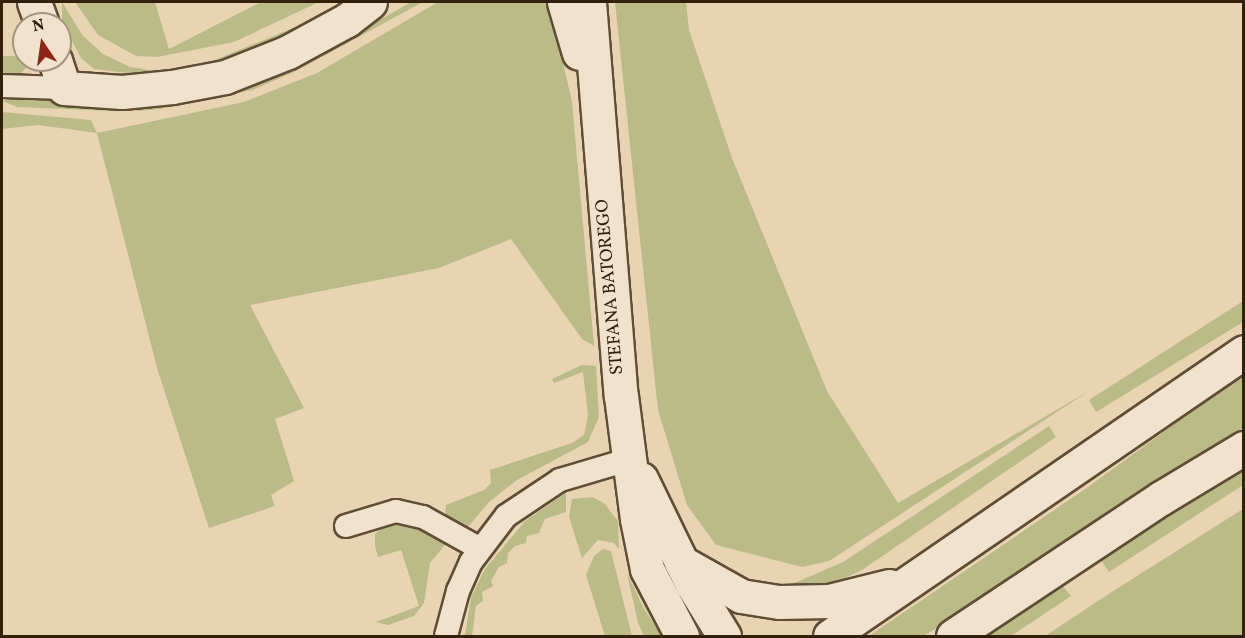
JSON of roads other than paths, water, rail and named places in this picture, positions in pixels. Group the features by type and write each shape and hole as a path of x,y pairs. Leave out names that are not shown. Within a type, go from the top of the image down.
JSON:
{"street":[{"path":"2,86 60,74 146,92 225,76 288,52 359,11 388,2"},
{"name":"STEFANA BATOREGO","path":"564,2 597,116"},
{"name":"STEFANA BATOREGO","path":"589,2 621,396 637,519 647,569 682,636"},
{"path":"830,636 1244,352"},
{"path":"953,636 1161,498 1244,448"},
{"path":"446,636 458,591 479,549 501,521 534,494 560,480 631,459"},
{"name":"STEFANA BATOREGO","path":"631,459 681,562 724,636"},
{"path":"346,526 396,511 423,517 479,549"},
{"path":"681,562 741,596 779,603 829,601 911,580"}]}
